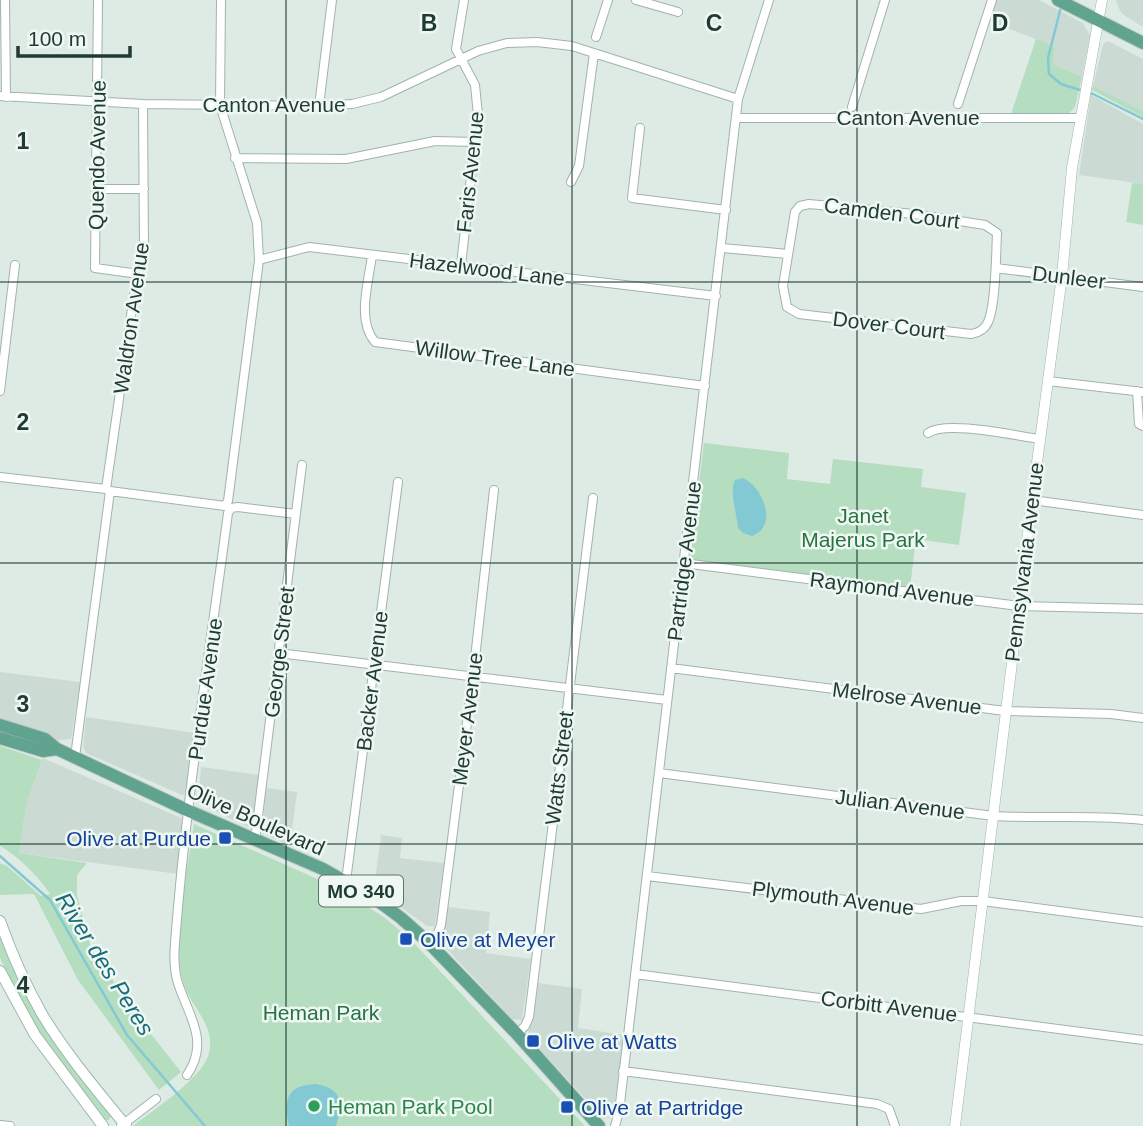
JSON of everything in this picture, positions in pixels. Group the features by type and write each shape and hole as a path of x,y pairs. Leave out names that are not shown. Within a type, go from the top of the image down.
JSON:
{"main road":[{"path":"1062,2 1143,43"},
{"name":"Olive Boulevard","path":"0,725 45,739 57,749 346,881 401,918 428,942 517,1034 599,1126"},
{"name":"Olive Boulevard","path":"0,738 43,751 57,749"},
{"path":"0,920 23,976 43,1014 123,1125"},
{"path":"0,971 35,1035 103,1126"}],"street":[{"name":"Quendo Avenue","path":"98,0 95,268 139,274"},
{"name":"Purdue Avenue","path":"187,1075 195,1064 198,1038 177,979 174,955 189,811 259,260 257,223 219,105 221,0"},
{"path":"319,107 332,0"},
{"name":"Faris Avenue","path":"461,265 478,115 477,94 472,76 456,46 464,0"},
{"path":"596,37 608,0"},
{"path":"636,0 678,12"},
{"name":"Partridge Avenue","path":"615,1126 738,99 769,0"},
{"path":"852,107 885,0"},
{"path":"958,104 992,0"},
{"name":"Pennsylvania Avenue","path":"956,1126 1062,275 1072,168 1102,0"},
{"path":"3,96 4,5"},
{"name":"Canton Avenue","path":"3,96 143,104 319,107 352,104 381,97 461,57 507,43 537,42 594,53 738,99"},
{"path":"570,181 579,166 594,53"},
{"name":"Waldron Avenue","path":"75,757 108,490 144,249 143,104"},
{"name":"Canton Avenue","path":"736,118 1080,118"},
{"path":"640,128 632,198 726,210"},
{"path":"235,158 346,159 435,141 474,142"},
{"path":"97,189 144,188"},
{"name":"Camden Court","path":"788,254 795,212 800,206 809,204 914,214 985,225 997,233 996,268"},
{"name":"Hazelwood Lane","path":"259,260 309,247 716,296"},
{"path":"722,248 788,254"},
{"name":"Dover Court","path":"788,254 783,286 785,302 787,307 799,314 971,334 984,328 990,320 996,268"},
{"name":"Willow Tree Lane","path":"372,255 365,316 368,334 375,342 705,386"},
{"path":"0,391 15,265"},
{"name":"Dunleer","path":"996,268 1143,287"},
{"path":"1048,381 1140,392 1139,424 1143,426"},
{"path":"928,433 951,428 1040,439"},
{"name":"George Street","path":"255,840 302,465"},
{"path":"0,477 296,514"},
{"name":"Backer Avenue","path":"346,881 398,482"},
{"name":"Meyer Avenue","path":"428,942 438,933 441,925 494,490"},
{"name":"Watts Street","path":"517,1034 529,1017 593,498"},
{"path":"1032,500 1143,514"},
{"name":"Raymond Avenue","path":"683,563 1019,606 1143,609"},
{"path":"278,653 667,700"},
{"name":"Melrose Avenue","path":"671,668 1006,711 1111,713 1143,718"},
{"name":"Julian Avenue","path":"659,773 994,816 1105,816 1143,820"},
{"name":"Plymouth Avenue","path":"647,876 921,909 961,901 983,901 1143,922"},
{"name":"Corbitt Avenue","path":"635,974 1143,1040"},
{"path":"623,1071 877,1104 889,1109 895,1126"},
{"path":"123,1125 156,1098"},
{"path":"0,1125 10,1126"}],"shaded area":[{"path":"997,0 1039,0 1083,23 1090,35 1082,77 1053,64 1055,47 990,21"},
{"path":"1116,0 1143,0 1143,27 1120,11"},
{"path":"1106,42 1143,59 1143,111 1093,86"},
{"path":"1091,95 1143,124 1143,184 1079,175"},
{"path":"0,672 80,682 71,739 58,740 43,732 0,720"},
{"path":"86,717 195,733 187,794 182,795 86,753 83,746"},
{"path":"43,758 181,818 183,824 178,874 19,853 26,806"},
{"path":"201,767 260,775 253,826 248,827 198,803"},
{"path":"266,788 297,792 290,846 262,833"},
{"path":"381,835 402,838 400,858 444,863 435,926 427,926 374,888"},
{"path":"448,907 490,912 486,953 531,959 522,1020 512,1019 444,946 442,937"},
{"path":"538,983 582,989 578,1028 624,1035 613,1117 604,1119 529,1037"}],"green space":[{"path":"1036,39 1055,47 1053,64 1082,77 1075,107 1068,114 1011,114"},
{"path":"1093,86 1143,111 1143,117 1092,90"},
{"path":"1132,183 1143,184 1143,225 1126,222"},
{"name":"Janet Majerus Park","path":"704,443 789,453 787,479 830,484 833,459 923,469 921,487 966,493 959,545 916,539 910,588 695,560 690,555"},
{"path":"0,746 42,760 26,806 19,853 87,863 77,875 77,895 91,948 140,1020 181,1072 159,1090 78,980 34,894 0,895 0,863 41,896 50,894 28,867 0,846"},
{"name":"Heman Park","path":"194,824 342,890 385,918 411,940 585,1126 133,1126 188,1082 198,1072 209,1053 206,1025 187,992 180,967 179,927"},
{"path":"0,929 20,977 112,1114 109,1120 104,1120 32,1022 0,958"}],"water":[{"path":"743,478 757,489 765,507 765,524 752,536 738,528 734,503 733,485 735,480"},
{"name":"Heman Park Pool","path":"316,1084 332,1089 339,1098 340,1110 336,1126 289,1126 289,1096 299,1087"}],"waterway":[{"path":"1061,7 1048,58 1049,74 1061,84 1093,94 1143,119"},
{"name":"River des Peres","path":"0,856 50,900 127,1035 205,1126"}],"place":[{"name":"Olive at Purdue","path":"225,838"},
{"name":"Olive at Meyer","path":"406,939"},
{"name":"Olive at Watts","path":"533,1041"},
{"name":"Heman Park Pool","path":"314,1106"},
{"name":"Olive at Partridge","path":"567,1107"}]}
